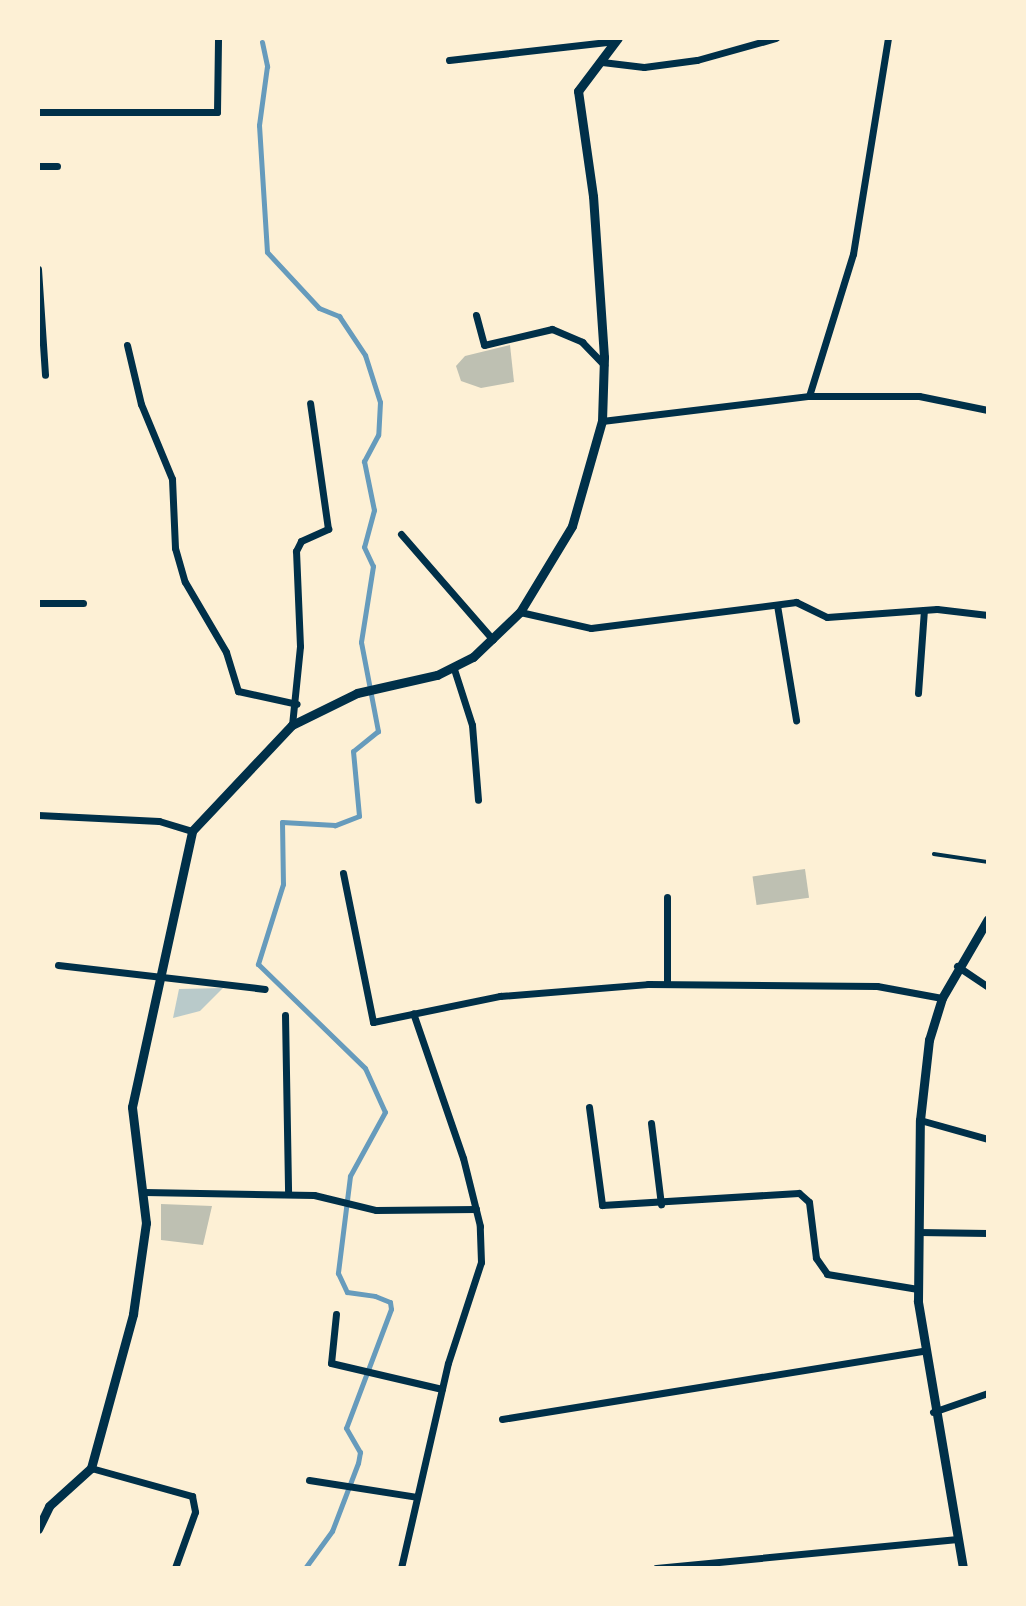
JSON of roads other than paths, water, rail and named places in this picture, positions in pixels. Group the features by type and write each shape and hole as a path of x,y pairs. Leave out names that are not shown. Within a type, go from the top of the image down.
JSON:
{"street":[{"path":"38,112 217,112 218,38"},
{"path":"602,62 644,66 697,60 776,38"},
{"path":"809,396 848,275 888,38"},
{"path":"38,1529 44,1505 91,1468 143,1266 144,1192 132,1107 192,831 292,725 364,691 454,669 493,640 520,612 572,526 602,421 604,365 593,196 578,103 583,80 602,62 617,40"},
{"path":"449,60 617,40"},
{"path":"38,166 57,166"},
{"path":"38,269 44,375"},
{"path":"476,315 484,345 552,329 582,342 604,365"},
{"path":"127,345 141,404 172,479 175,548 185,582 226,652 238,691 297,704"},
{"path":"602,421 809,396 919,396 988,410"},
{"path":"292,725 297,704 296,551 301,541 328,529 310,403"},
{"path":"401,534 493,640"},
{"path":"38,603 83,603"},
{"path":"520,612 592,628 777,604 806,604 827,617 924,610 988,615"},
{"path":"777,604 796,720"},
{"path":"918,693 924,610"},
{"path":"454,669 472,725 478,800"},
{"path":"38,815 159,821 192,831"},
{"path":"343,873 370,1018 380,1023 413,1013 500,996 667,984 877,986 942,998"},
{"path":"667,897 667,984"},
{"path":"963,1567 933,1412 918,1289 920,1120 929,1040 942,998 957,967 988,919"},
{"path":"58,965 265,989"},
{"path":"957,967 988,988"},
{"path":"401,1567 442,1389 481,1262 476,1209 413,1013"},
{"path":"285,1015 288,1194"},
{"path":"589,1107 600,1201 609,1207 799,1193 809,1202 816,1258 828,1273 918,1289"},
{"path":"920,1120 988,1139"},
{"path":"651,1123 661,1204"},
{"path":"144,1192 288,1194 354,1207 476,1209"},
{"path":"918,1233 988,1233"},
{"path":"336,1314 327,1358 357,1370 442,1389"},
{"path":"502,1419 924,1351"},
{"path":"933,1412 988,1393"},
{"path":"91,1468 192,1496 195,1512 175,1567"},
{"path":"309,1480 417,1497"},
{"path":"656,1567 958,1539"}],"lane":[{"path":"934,854 988,862"}],"waterway":[{"path":"262,42 267,66 259,125 267,252 319,308 339,316 365,355 380,402 378,435 364,461 374,510 364,547 373,566 361,642 378,731 353,751 359,816 335,825 282,822 283,884 258,964 365,1068 385,1112 350,1176 338,1273 347,1292 375,1296 390,1302 391,1309 346,1428 360,1452 358,1463 332,1531 305,1568"}]}
